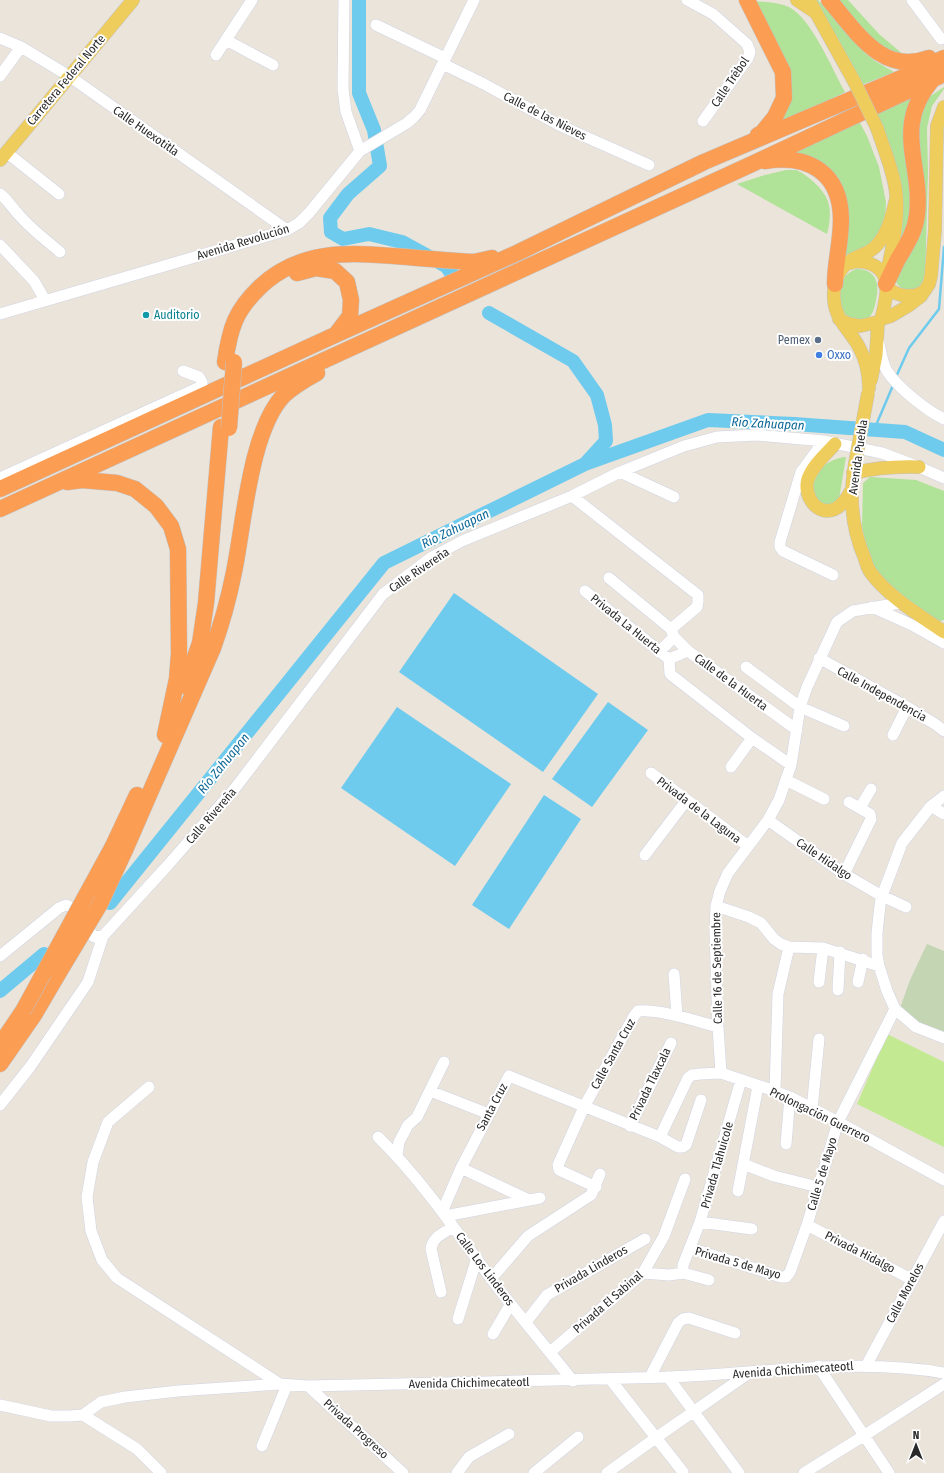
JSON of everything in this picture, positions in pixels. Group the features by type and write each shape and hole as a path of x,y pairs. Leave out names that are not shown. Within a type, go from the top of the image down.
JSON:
{"highway":[{"path":"746,143 762,133 775,117 784,98 783,72 747,0"},
{"path":"829,0 864,42 889,59 905,62 919,62 942,46"},
{"path":"0,489 519,252 704,162 901,78 944,58"},
{"path":"0,509 752,164 939,76"},
{"path":"886,283 914,230 918,204 912,153 912,117 920,99 939,76"},
{"path":"752,164 771,160 798,161 812,165 829,178 836,192 841,216 835,284"},
{"path":"200,676 209,640 213,613 230,362 228,345 233,324 246,300 267,280 288,266 316,257 357,253 474,262 519,252"},
{"path":"230,362 244,323 254,305 278,282 292,275 316,268 335,271 347,282 351,300 350,316 335,335"},
{"path":"0,1045 23,1011 119,848 214,648 234,572 254,463 265,426 284,396 302,382 329,365 336,354"},
{"path":"0,1064 34,1015 100,904 119,848 188,681 200,643 206,603 225,428"},
{"path":"54,484 82,480 117,483 135,489 156,506 171,526 178,549 179,654 177,679 165,735"}],"main road":[{"name":"Carretera Federal Norte","path":"3,156 133,0"},
{"path":"797,0 816,13"},
{"path":"809,0 877,128 889,160 894,182 896,199 893,241 886,283 883,314 879,321 875,366 868,391"},
{"path":"839,319 849,324 860,326 879,321 900,312 926,290 932,276 937,126 944,107"},
{"path":"868,391 868,369 863,355 854,338 839,319 834,305 835,284 842,268 850,260 872,251 881,241 892,216 896,199"},
{"path":"842,268 850,263 864,262 876,267 893,292 906,296 916,295 926,290"},
{"name":"Avenida Puebla","path":"868,391 851,491 853,517 859,545 870,572 900,603 944,632"},
{"path":"830,442 808,478 806,487 808,497 818,508 827,510 835,509 845,501 851,491"},
{"path":"854,468 866,470 898,466 919,467"}],"street":[{"path":"216,55 252,0"},
{"path":"344,0 343,89 346,112 363,150"},
{"name":"Avenida Revolución","path":"0,314 287,230 299,223 363,150 414,118 420,110 474,0"},
{"name":"Calle Trébol","path":"687,0 713,14 747,44 750,52 748,58 703,121"},
{"path":"912,0 942,46"},
{"name":"Calle de las Nieves","path":"376,25 558,125 649,165"},
{"name":"Calle Huexotitla","path":"0,38 21,48 69,76 287,230"},
{"path":"226,40 273,65"},
{"path":"0,76 21,48"},
{"path":"3,156 59,194"},
{"path":"0,194 7,200 17,214 60,252"},
{"path":"0,245 34,281 45,300"},
{"path":"878,339 883,361 890,376 932,413 944,419"},
{"path":"0,478 202,386 202,382 199,377 183,371"},
{"name":"Calle Rivereña","path":"103,936 168,865 236,787 383,594 432,557 456,544 572,496 620,472 684,446 717,437 756,435 830,442 882,453 944,478"},
{"path":"830,442 801,472 780,542 780,548 783,551 833,575"},
{"path":"620,472 674,498"},
{"path":"572,496 698,595 697,607 672,633 659,652"},
{"name":"Calle de la Huerta","path":"609,578 672,633 688,651 797,730"},
{"name":"Privada La Huerta","path":"584,591 669,659 688,651"},
{"name":"Calle 16 de Septiembre","path":"721,1073 718,1026 716,931 716,906 720,891 728,873 768,820 779,800 791,765 800,707 819,658 837,622 853,611 900,603"},
{"path":"872,607 912,625 944,643"},
{"name":"Calle Independencia","path":"819,658 907,707 935,724 944,732"},
{"path":"669,659 670,674 752,738 791,765"},
{"path":"746,667 800,707 844,726"},
{"path":"893,736 907,707"},
{"path":"732,767 752,738"},
{"name":"Privada de la Laguna","path":"651,773 748,846"},
{"path":"786,780 824,799"},
{"path":"860,808 871,789"},
{"path":"944,796 931,806 902,843 882,896 877,933 877,955 879,966 895,1009 916,1027 944,1038"},
{"path":"645,855 686,800"},
{"path":"844,874 871,819 870,814 849,802"},
{"path":"931,806 944,814"},
{"name":"Calle Hidalgo","path":"768,820 844,874 882,896 906,907"},
{"path":"0,956 59,908 66,905 71,907 94,936 103,936 88,982 30,1067 0,1105"},
{"path":"716,906 761,923 774,939 789,947 823,948 840,952 879,966"},
{"path":"775,1091 778,994 789,947"},
{"path":"819,982 823,948"},
{"path":"838,990 840,952"},
{"path":"858,982 863,960"},
{"path":"674,974 678,1016"},
{"name":"Calle 5 de Mayo","path":"786,1277 790,1272 807,1225 838,1122 895,1009"},
{"name":"Calle Santa Cruz","path":"584,1107 638,1011 643,1010 678,1016 718,1026"},
{"path":"812,1109 819,1039"},
{"name":"Privada Tlaxcala","path":"630,1126 671,1043"},
{"path":"397,1156 399,1142 408,1125 417,1117 444,1062"},
{"name":"Prolongación Guerrero","path":"660,1137 688,1078 692,1075 721,1073 790,1097 944,1180"},
{"name":"Santa Cruz","path":"444,1214 461,1168 509,1076 584,1107"},
{"name":"Privada Tlahuicole","path":"683,1273 683,1265 700,1222 741,1080"},
{"path":"738,1191 758,1086"},
{"path":"149,1087 108,1122 92,1162 88,1197 91,1231 102,1260 117,1278 283,1384 262,1446"},
{"path":"430,1091 489,1114"},
{"path":"786,1144 790,1097"},
{"path":"596,1187 558,1170 557,1167 584,1107 660,1137 678,1147 683,1147 686,1145 701,1100"},
{"name":"Calle Los Linderos","path":"378,1137 397,1156 444,1214 510,1305 526,1322 573,1381"},
{"path":"743,1164 774,1176 818,1187"},
{"path":"444,1214 534,1199 461,1168"},
{"path":"492,1279 528,1236 591,1195 596,1187 600,1174"},
{"name":"Privada El Sabinal","path":"550,1352 643,1273 664,1236 685,1179"},
{"name":"Calle Morelos","path":"866,1366 944,1221"},
{"path":"700,1222 752,1229"},
{"name":"Privada Hidalgo","path":"807,1225 913,1280"},
{"path":"441,1292 431,1249 432,1243 435,1239 453,1227"},
{"name":"Privada Linderos","path":"526,1322 547,1294 645,1239"},
{"name":"Privada 5 de Mayo","path":"690,1248 781,1277 786,1277"},
{"path":"458,1319 477,1258"},
{"path":"643,1273 669,1275 683,1273 709,1280"},
{"path":"493,1334 510,1305"},
{"path":"650,1377 678,1323 683,1319 689,1318 735,1333"},
{"path":"818,1366 889,1473"},
{"name":"Avenida Chichimecateotl","path":"83,1415 101,1402 125,1397 178,1391 283,1384 308,1386 573,1381 749,1373 818,1366 918,1368 944,1373"},
{"path":"607,1473 656,1437 749,1373"},
{"path":"668,1377 740,1473"},
{"path":"610,1379 683,1472"},
{"path":"804,1473 944,1384"},
{"name":"Privada Progreso","path":"308,1386 404,1473"},
{"path":"0,1405 52,1416 83,1415 137,1449 150,1469 161,1473"},
{"path":"457,1473 469,1457 509,1434"},
{"path":"539,1472 578,1437"}],"green space":[{"path":"813,0 818,0 865,53 875,61 894,72 859,86"},
{"path":"833,0 848,0 879,34 905,56 882,48"},
{"path":"752,1 780,4 789,7 797,13 806,22 821,45 845,92 778,126 787,102"},
{"path":"944,87 932,106 927,128 928,172 925,280 919,289 905,289 899,286 895,280 914,241 914,128 929,97"},
{"path":"917,96 914,218 898,251 900,215 877,113"},
{"path":"859,121 867,136 879,167 886,202 885,220 883,227 870,245 844,258 844,205 793,153"},
{"path":"786,170 796,170 804,174 824,193 828,201 830,211 827,234 737,184"},
{"path":"856,269 868,271 875,278 877,283 877,294 874,310 870,317 857,323 842,314 840,294 840,288 845,277"},
{"path":"846,457 839,499 831,505 816,502 812,486 815,475 829,462"},
{"path":"870,477 916,480 944,491 944,620 935,622 881,578 869,557 862,526 863,483"},
{"path":"927,944 944,951 944,1033 923,1025 899,1011 910,980"},
{"path":"887,1034 944,1062 944,1147 857,1104"}],"water":[{"path":"454,593 598,694 543,772 399,672"},
{"path":"608,702 648,730 592,807 552,779"},
{"path":"397,707 511,784 455,866 341,788"},
{"path":"544,795 581,819 509,929 472,905"}],"waterway":[{"path":"359,0 359,93 374,130 380,166 348,194 330,218 331,232 343,239 369,234 402,242 446,266 452,274"},
{"path":"896,377 909,348 939,309 944,247"},
{"path":"489,313 573,361 597,395 605,425 606,441 586,463"},
{"path":"874,430 894,383"},
{"name":"Río Zahuapan","path":"110,903 384,563 585,464 708,420 794,424 905,432 944,450"},
{"name":"Río Zahuapan","path":"0,991 44,954"}],"place":[{"name":"Auditorio","path":"146,315"},
{"name":"Pemex","path":"818,340"},
{"name":"Oxxo","path":"819,355"}]}
